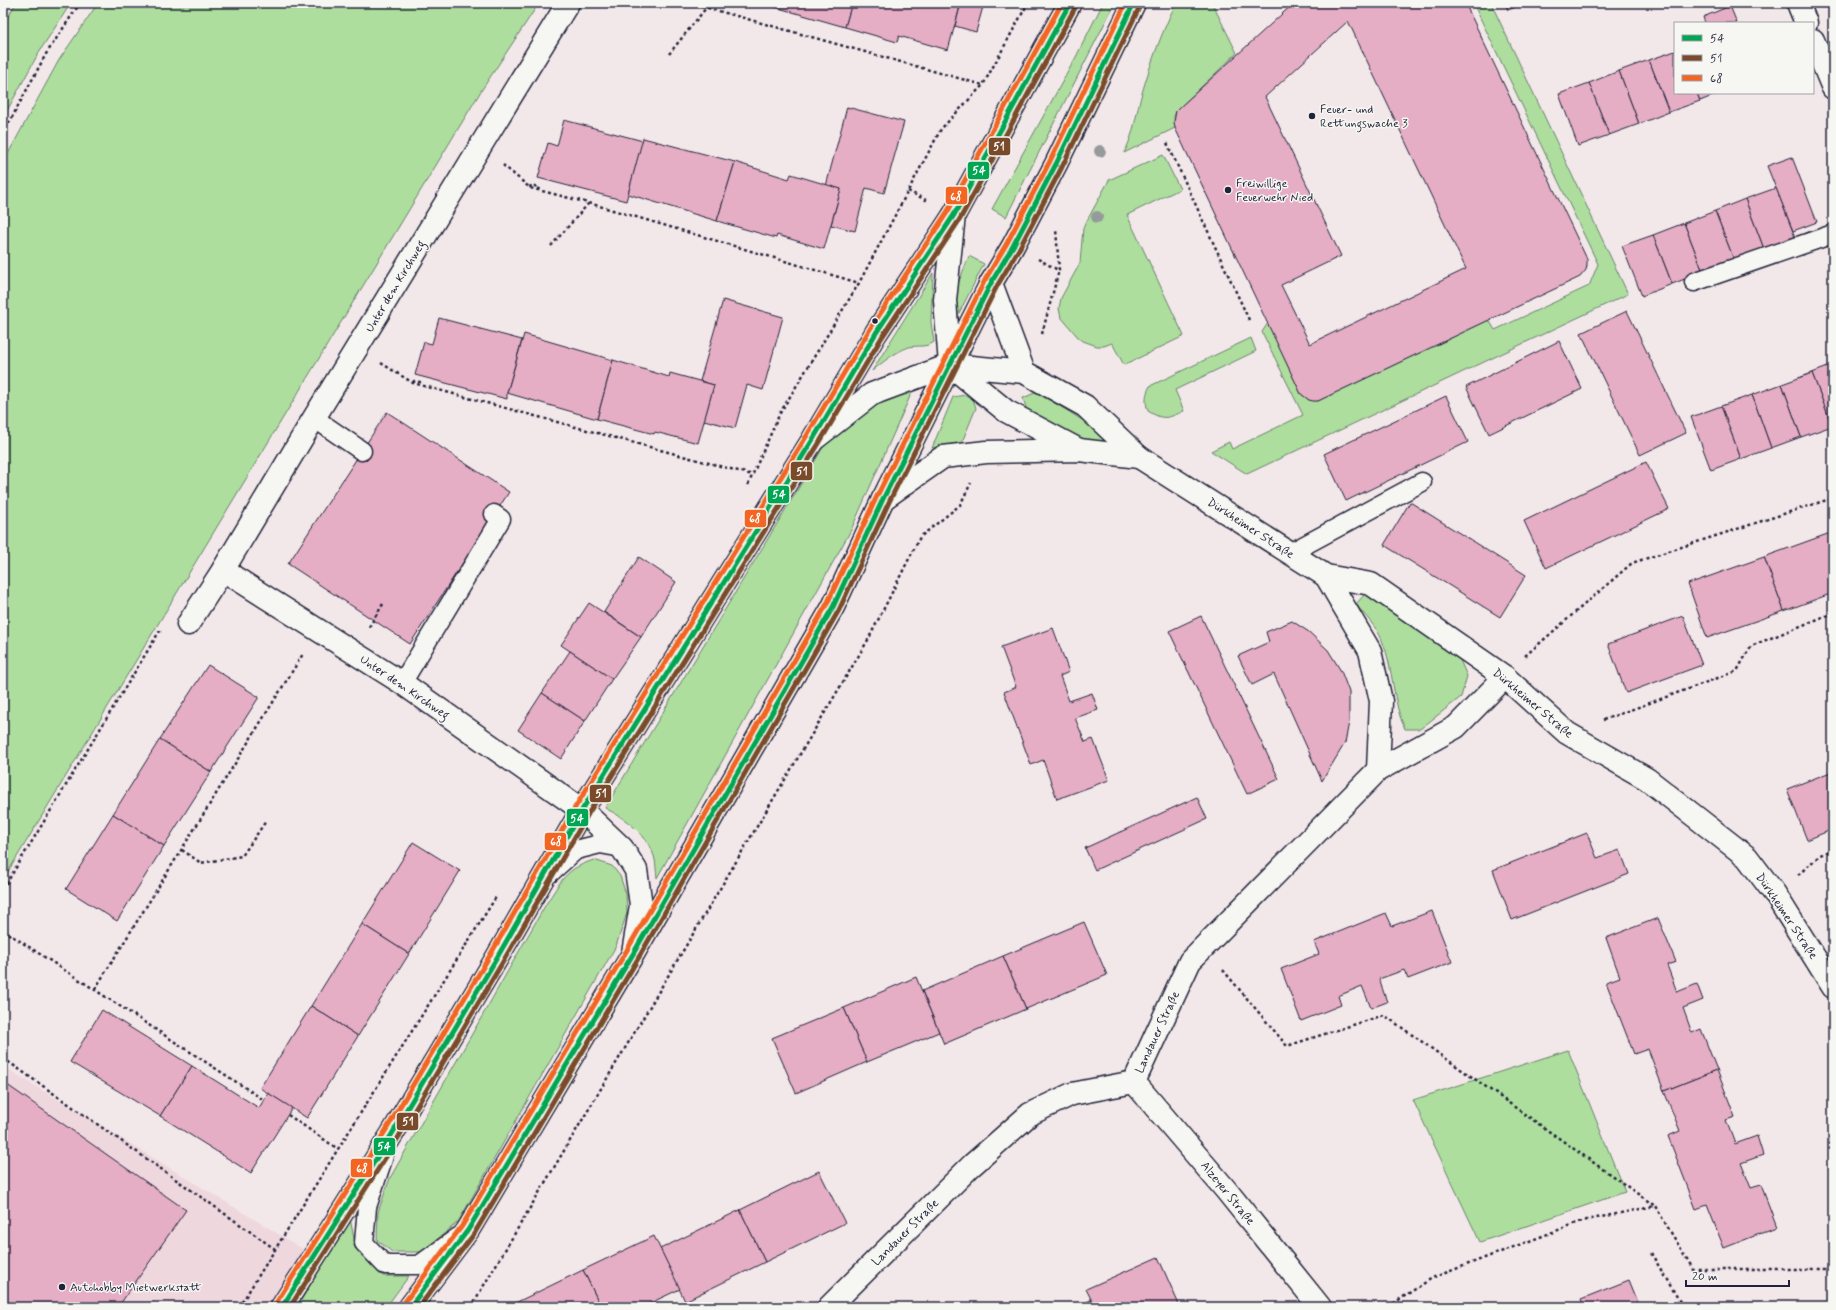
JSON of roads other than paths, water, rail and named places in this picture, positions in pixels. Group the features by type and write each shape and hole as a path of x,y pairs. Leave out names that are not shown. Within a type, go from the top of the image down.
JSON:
{"street":[{"name":"Unter dem Kirchweg","path":"188,624 223,570 314,418 568,3"},
{"path":"282,1307 392,1134 543,880 582,810 812,441 876,333 954,215 1070,3"},
{"path":"410,1307 468,1230 633,954 832,607 883,500 991,283 1013,246 1056,164 1134,3"},
{"path":"1798,3 1806,22"},
{"path":"1814,42 1833,88"},
{"path":"950,365 945,300 954,215"},
{"path":"991,283 1024,372"},
{"name":"Dürkheimer Straße","path":"950,365 1006,411 1079,450"},
{"name":"Dürkheimer Straße","path":"812,441 872,394 950,365 1024,372 1085,406 1139,457 1326,576 1372,584 1505,677 1567,733 1647,779 1746,857 1775,894 1833,987"},
{"name":"Dürkheimer Straße","path":"883,500 943,457 986,452 1079,450 1139,457"},
{"name":"Unter dem Kirchweg","path":"223,570 402,683 582,810 622,848 636,870 641,905 633,954"},
{"path":"1326,576 1370,651 1381,701 1378,770"},
{"name":"Landauer Straße","path":"829,1307 971,1166 1030,1114 1072,1094 1134,1082 1190,961 1378,770 1456,727 1505,677"},
{"name":"Alzeyer Straße","path":"1134,1082 1226,1190 1320,1307"}],"lane":[{"path":"1694,282 1833,234"},
{"path":"314,418 362,451"},
{"path":"1290,553 1422,482"},
{"path":"402,683 501,519 494,514"},
{"path":"543,880 576,850 600,844 622,848"},
{"path":"392,1134 367,1207 364,1243 385,1265 419,1265 468,1230"}],"place":[{"name":"Feuer- und Rettungswache 3","path":"1312,116"},
{"name":"Freiwillige Feuerwehr Nied","path":"1228,190"},
{"name":"Autohobby Mietwerkstatt","path":"62,1287"}]}
